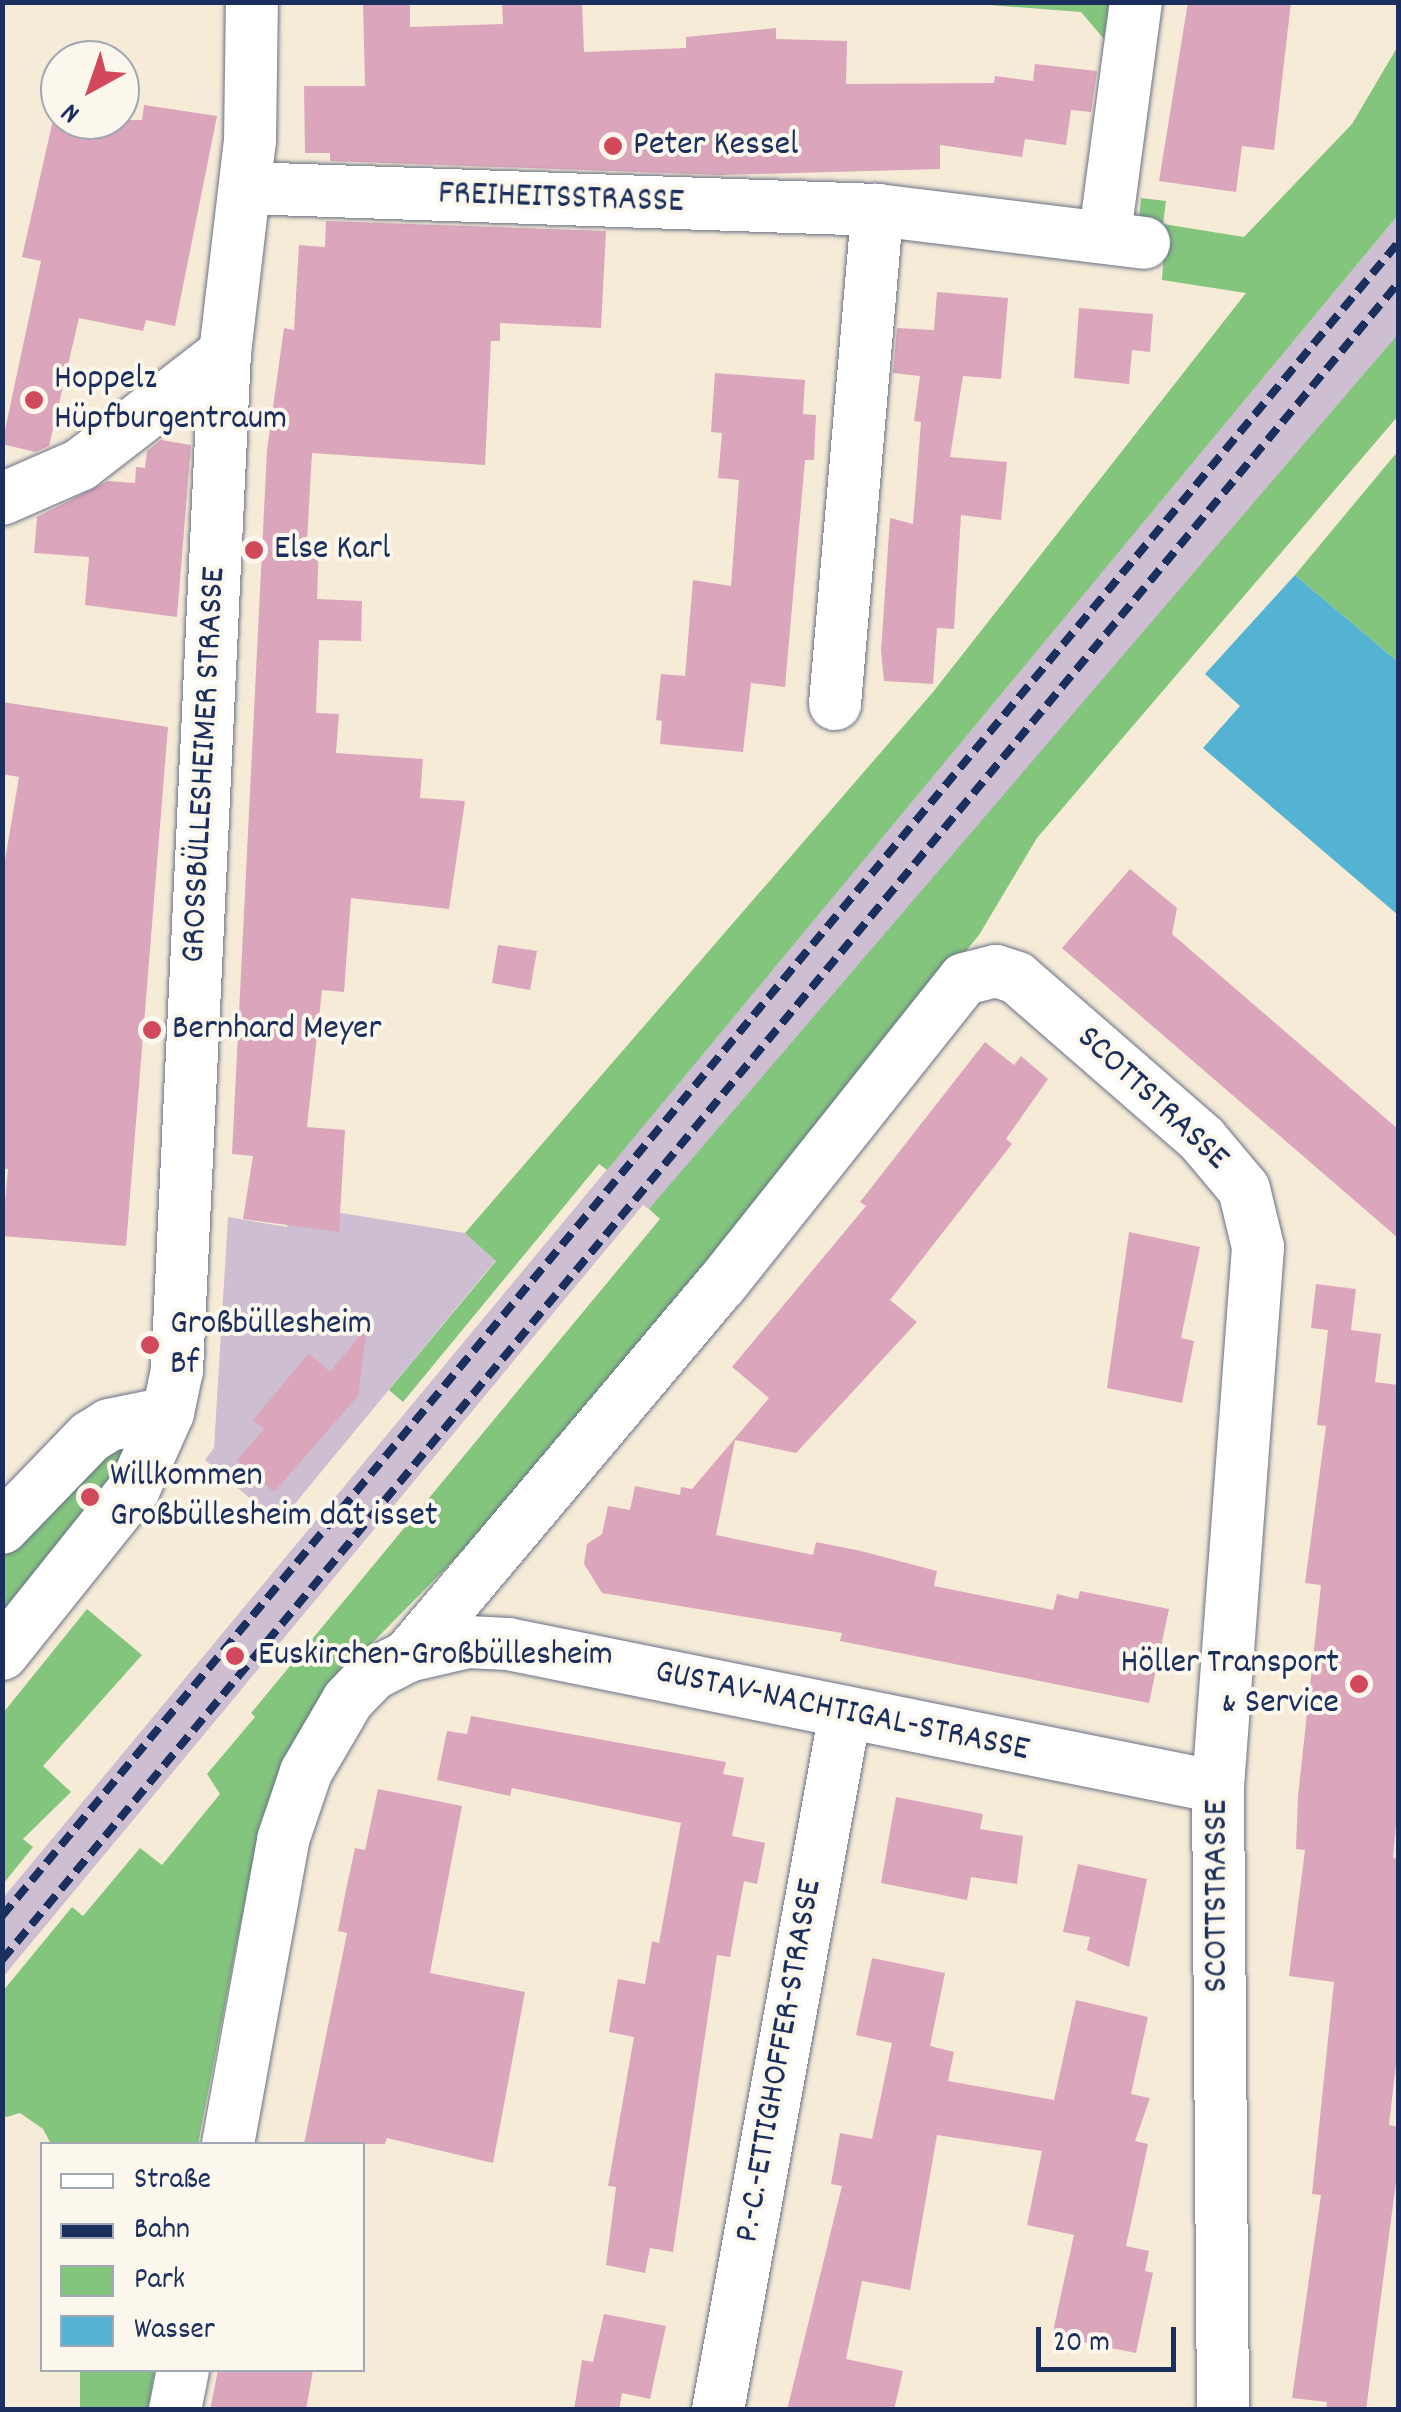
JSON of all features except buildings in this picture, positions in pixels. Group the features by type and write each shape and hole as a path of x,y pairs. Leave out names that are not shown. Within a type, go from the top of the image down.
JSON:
{"street":[{"name":"GROSSBÜLLESHEIMER STRASSE","path":"2,1654 134,1489 168,1413 183,1286 226,354 244,188 252,2"},
{"name":"FREIHEITSSTRASSE","path":"244,188 877,210 1124,238 1136,2"},
{"path":"835,704 877,210"},
{"path":"2,499 80,465 226,354"},
{"name":"SCOTTSTRASSE","path":"408,1656 707,1302 964,979 996,971 1042,998 1202,1139 1252,1208 1258,1248 1218,1787 1223,2410"},
{"path":"2,1528 90,1437 110,1425 168,1413"},
{"name":"GUSTAV-NACHTIGAL-STRASSE","path":"228,2142 283,1840 306,1772 348,1700 373,1674 408,1656 468,1642 508,1644 1218,1787"},
{"name":"P.-C.-ETTIGHOFFER-STRASSE","path":"718,2410 845,1712"},
{"path":"174,2410 183,2372"}],"shaded area":[{"path":"1398,215 1398,334 781,1060 649,1209 643,1205 3,1977 3,1898"},
{"path":"292,1205 465,1233 496,1260 279,1523 205,1460 214,1448 228,1217 287,1227"}],"green space":[{"path":"1109,2 1104,39 1081,12 964,3"},
{"path":"1398,46 1398,215 607,1170 599,1164 403,1402 389,1390 496,1261 465,1233 933,692 1246,293 1162,280 1164,248 1139,221 1141,198 1166,201 1163,224 1244,237 1352,124"},
{"path":"1398,334 1398,416 1037,838 979,935 543,1469 324,1692 295,1739 260,1823 198,2142 50,2142 43,2129 20,2113 3,2118 3,1991 72,1907 83,1916 140,1848 162,1865 220,1794 207,1774 255,1717 251,1713 660,1219 649,1209"},
{"path":"1398,451 1398,662 1295,575"},
{"path":"103,1445 125,1448 124,1459 3,1618 3,1548"},
{"path":"87,1609 142,1655 43,1766 71,1792 23,1839 33,1847 3,1884 3,1713"},
{"path":"80,2372 155,2372 148,2409 80,2409"}],"water":[{"path":"1295,575 1398,662 1398,915 1203,748 1240,706 1205,674"}],"railway":[{"path":"2,1916 1398,243"},
{"path":"2,1960 1398,283"}],"place":[{"name":"Peter Kessel","path":"613,146"},
{"name":"Hoppelz Hüpfburgentraum","path":"34,400"},
{"name":"Else Karl","path":"254,550"},
{"name":"Bernhard Meyer","path":"152,1030"},
{"name":"Großbüllesheim Bf","path":"150,1345"},
{"name":"Willkommen Großbüllesheim dat isset","path":"90,1497"},
{"name":"Euskirchen-Großbüllesheim","path":"235,1656"},
{"name":"Höller Transport & Service","path":"1359,1684"}]}
